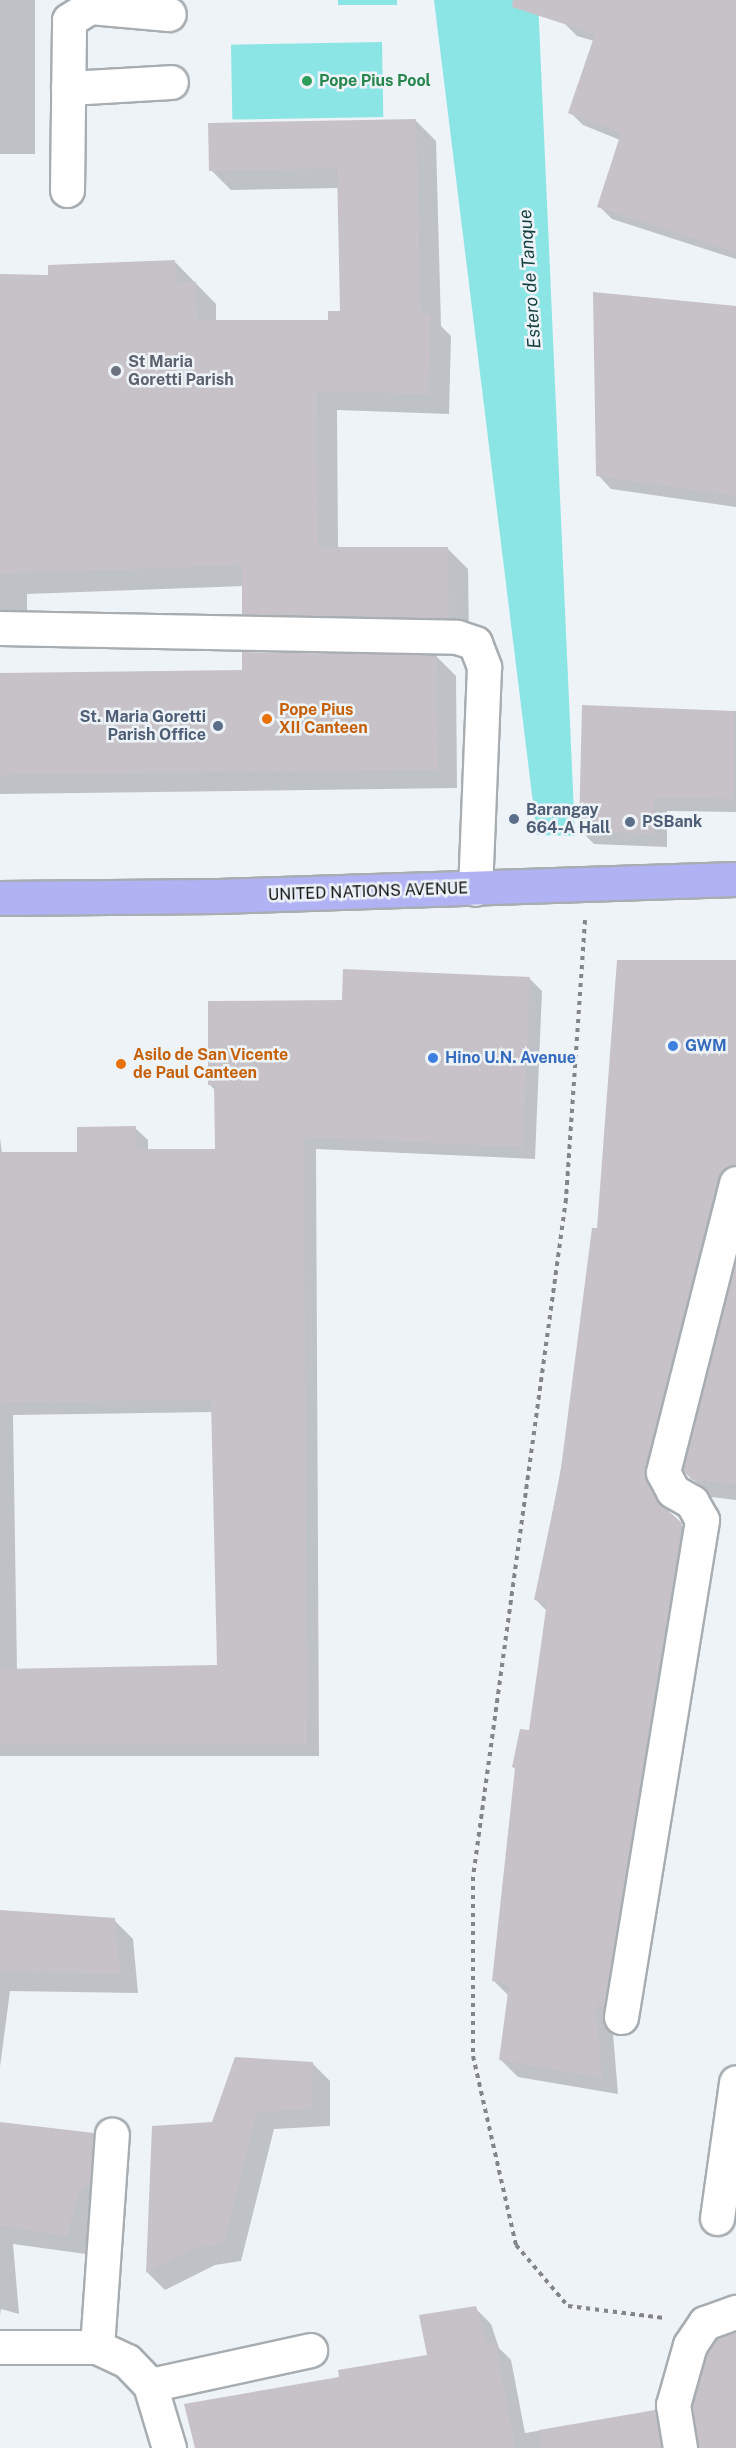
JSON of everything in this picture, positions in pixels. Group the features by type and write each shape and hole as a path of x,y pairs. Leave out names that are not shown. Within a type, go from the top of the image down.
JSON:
{"main road":[{"name":"UNITED NATIONS AVENUE","path":"0,898 475,889 525,885 736,879"}],"street":[{"path":"67,190 66,36 69,20 78,11 90,7 169,14"},
{"path":"68,88 171,82"},
{"path":"0,628 457,636 475,643 484,667 475,889"},
{"path":"621,2017 702,1520 692,1502 673,1491 663,1472 736,1183"},
{"path":"717,2218 734,2099"},
{"path":"97,2347 112,2135"},
{"path":"680,2448 673,2405 690,2345 705,2323 736,2312"},
{"path":"0,2347 97,2347 127,2361 150,2385 169,2448"},
{"path":"150,2385 310,2350"}],"path":[{"path":"583,884 566,1199 473,1877 473,2056 516,2245 568,2306 705,2323"}],"water":[{"path":"338,0 397,0 397,5 338,5"},
{"name":"Estero de Tanque","path":"434,0 538,0 575,836 537,835"},
{"name":"Pope Pius Pool","path":"382,42 383,117 232,120 231,45"}],"building":[{"path":"513,0 736,0 736,252 597,207 621,133 568,113 595,34 512,7"},
{"path":"416,119 421,313 431,314 429,394 317,391 318,547 448,547 449,618 242,614 242,565 0,574 0,274 48,275 48,265 175,260 176,283 196,282 197,320 328,320 328,311 340,311 337,168 209,171 208,123"},
{"path":"593,292 736,306 736,496 596,476"},
{"path":"242,652 437,655 438,770 0,775 0,673 242,670"},
{"path":"582,705 734,711 734,799 654,798 654,834 579,831"},
{"path":"617,960 736,960 736,1165 723,1170 718,1178 645,1467 646,1481 656,1500 682,1523 604,2007 596,2005 602,2078 499,2060 509,1985 492,1981 515,1768 512,1767 520,1729 529,1730 547,1602 534,1600 560,1476 592,1228 597,1228"},
{"path":"343,969 530,977 523,1147 304,1137 307,1744 0,1744 0,1669 217,1665 211,1399 0,1403 0,1152 77,1152 77,1127 136,1126 136,1149 215,1149 214,1085 208,1085 208,1001 342,1000"},
{"path":"736,1260 736,1484 692,1480 683,1470"},
{"path":"0,1910 115,1918 120,1974 0,1972"},
{"path":"235,2057 313,2062 312,2109 257,2112 224,2244 196,2248 146,2273 152,2126 212,2122"},
{"path":"0,2122 94,2133 90,2183 78,2194 67,2236 0,2226"},
{"path":"476,2306 488,2344 496,2343 515,2448 195,2448 184,2404 339,2377 338,2370 427,2355 419,2315"},
{"path":"736,2332 736,2448 698,2448 692,2406 707,2353 717,2339"},
{"path":"655,2410 661,2448 541,2448 539,2430"}],"place":[{"name":"Pope Pius Pool","path":"307,81"},
{"name":"St Maria Goretti Parish","path":"116,371"},
{"name":"Pope Pius XII Canteen","path":"267,719"},
{"name":"St. Maria Goretti Parish Office","path":"218,726"},
{"name":"Barangay 664-A Hall","path":"514,819"},
{"name":"PSBank","path":"630,822"},
{"name":"GWM","path":"673,1046"},
{"name":"Hino U.N. Avenue","path":"433,1058"},
{"name":"Asilo de San Vicente de Paul Canteen","path":"121,1064"}]}
